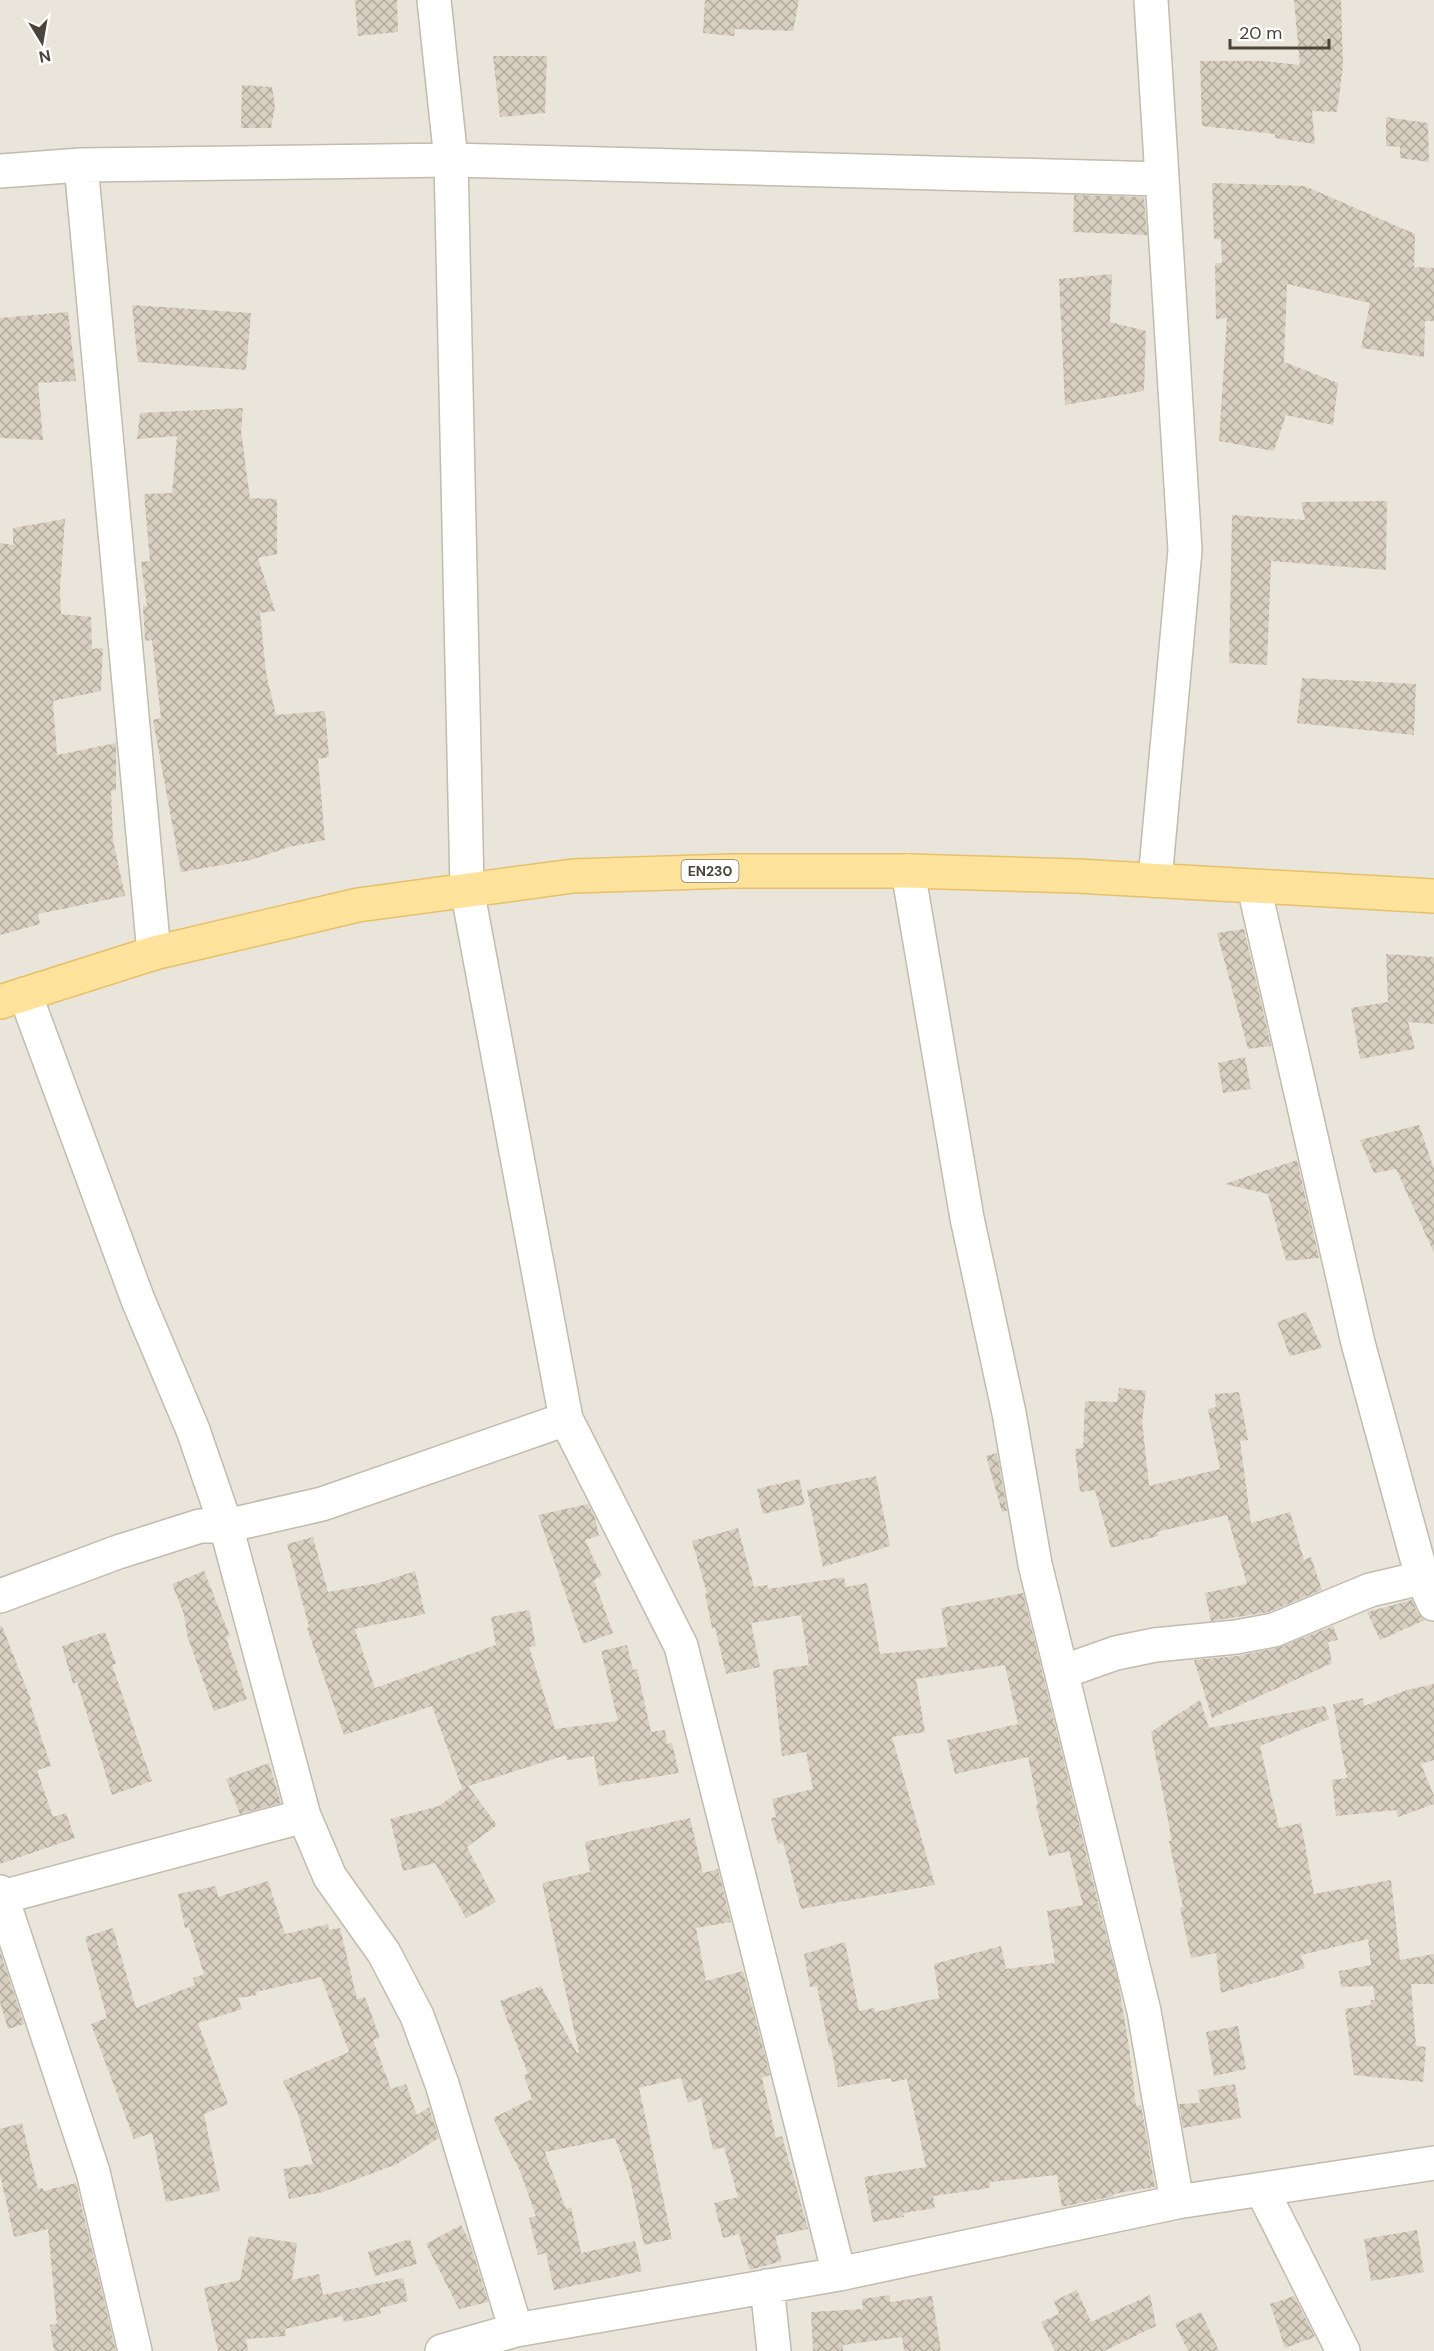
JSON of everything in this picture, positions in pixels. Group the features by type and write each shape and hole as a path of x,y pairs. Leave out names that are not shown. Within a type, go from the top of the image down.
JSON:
{"main road":[{"name":"EN230","path":"13,998 154,952 358,905 573,876 732,871 908,871 1155,880 1434,896"}],"street":[{"path":"434,0 451,160 467,889 566,1419 681,1646 839,2274"},
{"path":"1151,0 1185,550 1155,880"},
{"path":"0,171 81,165 451,160 1162,179"},
{"path":"81,165 154,952"},
{"path":"908,871 967,1218 1010,1413 1035,1564 1143,2011 1177,2202"},
{"path":"1062,1672 1116,1653 1155,1645 1236,1637 1275,1630 1370,1590 1430,1585 1358,1343 1254,887"},
{"path":"13,998 193,1430 226,1526 304,1816 330,1877 384,1953 417,2016 442,2084 516,2330"},
{"path":"0,1596 117,1552 200,1526 226,1526 322,1504 566,1419"},
{"path":"135,2351 93,2172 1,1894 304,1816"},
{"path":"442,2351 516,2330 839,2274 1177,2202 1434,2163"},
{"path":"1262,2190 1343,2351"},
{"path":"767,2286 774,2351"}],"shaded area":[{"path":"0,0 1434,0 1434,2351 0,2351"}],"building":[{"path":"355,0 397,0 398,32 358,36"},
{"path":"705,0 799,0 793,31 735,29 734,36 703,33"},
{"path":"1294,0 1341,0 1343,66 1337,112 1312,111 1315,144 1275,138 1275,134 1202,126 1200,61 1264,61 1300,65"},
{"path":"493,56 547,56 545,113 500,117"},
{"path":"242,85 272,87 275,106 271,128 241,128"},
{"path":"1386,117 1428,123 1429,162 1400,158 1400,147 1386,146"},
{"path":"1212,183 1305,186 1415,234 1414,267 1434,268 1434,321 1425,321 1424,357 1361,348 1370,303 1287,284 1284,362 1338,383 1333,425 1286,415 1274,451 1219,441 1227,318 1216,319 1215,263 1222,263 1221,239 1214,239"},
{"path":"1074,195 1144,197 1147,235 1073,232"},
{"path":"1112,274 1110,322 1146,331 1144,391 1065,405 1059,279"},
{"path":"132,305 251,313 246,370 138,362"},
{"path":"68,312 76,381 38,383 43,440 0,438 0,318"},
{"path":"243,408 241,431 250,498 277,499 277,554 258,558 275,611 260,613 266,673 276,715 325,711 329,757 318,759 325,840 289,847 251,860 181,872 153,720 161,718 152,640 145,641 143,606 147,606 141,562 150,561 144,494 172,493 177,436 137,439 140,413"},
{"path":"1387,501 1386,570 1271,561 1267,665 1229,663 1232,515 1305,520 1301,502"},
{"path":"65,519 60,589 61,614 91,617 92,649 103,648 101,691 53,701 57,755 116,743 116,790 111,791 113,840 125,896 38,914 40,924 0,935 0,543 13,545 13,528"},
{"path":"1302,678 1416,684 1414,735 1297,723"},
{"path":"1244,929 1271,1046 1248,1049 1217,933"},
{"path":"1386,954 1434,957 1434,1024 1408,1022 1415,1049 1360,1059 1351,1008 1388,1002"},
{"path":"1245,1057 1251,1089 1223,1093 1218,1063"},
{"path":"1419,1125 1434,1169 1434,1253 1396,1169 1374,1173 1360,1140"},
{"path":"1297,1160 1319,1258 1286,1261 1268,1194 1225,1184"},
{"path":"1306,1312 1322,1348 1290,1356 1277,1322"},
{"path":"1119,1388 1146,1391 1142,1421 1149,1486 1220,1469 1208,1409 1216,1407 1215,1394 1239,1392 1248,1440 1240,1441 1251,1523 1290,1512 1304,1560 1311,1557 1322,1590 1269,1612 1211,1621 1205,1593 1247,1584 1227,1515 1157,1532 1158,1536 1111,1548 1095,1490 1080,1492 1075,1449 1083,1448 1085,1401 1117,1402"},
{"path":"997,1453 1007,1511 1002,1512 986,1456"},
{"path":"876,1476 890,1546 823,1567 807,1490"},
{"path":"799,1479 805,1504 763,1514 757,1489"},
{"path":"588,1504 595,1518 599,1536 585,1540 602,1576 594,1580 613,1633 583,1644 538,1515"},
{"path":"738,1528 754,1587 768,1585 768,1589 844,1577 846,1587 867,1583 880,1654 948,1647 941,1608 1023,1593 1098,1902 1089,1904 1098,1903 1118,1981 1136,2106 1141,2105 1155,2187 1113,2194 1114,2196 1062,2207 1057,2175 990,2182 990,2188 933,2196 935,2208 903,2213 904,2217 873,2222 864,2177 926,2167 907,2079 892,2082 891,2078 838,2087 817,1986 810,1987 804,1954 845,1942 859,2011 874,2008 875,2012 939,1998 934,1964 1001,1946 1006,1969 1055,1963 1047,1911 1083,1905 1069,1851 1049,1856 1036,1806 1038,1805 1028,1757 955,1774 947,1740 1018,1724 1005,1665 916,1679 925,1732 892,1737 935,1885 801,1909 783,1842 778,1844 771,1818 776,1817 772,1799 813,1789 806,1752 782,1756 773,1670 809,1665 801,1615 751,1623 760,1667 726,1674 715,1627 712,1628 705,1594 707,1594 692,1541"},
{"path":"313,1537 328,1592 379,1583 415,1571 425,1614 355,1629 375,1688 496,1645 491,1617 529,1610 536,1646 529,1647 555,1729 618,1721 601,1651 627,1645 633,1670 637,1669 651,1732 665,1730 667,1744 672,1743 679,1773 599,1786 594,1756 567,1760 566,1755 468,1786 497,1825 467,1847 496,1902 466,1918 435,1863 403,1871 390,1819 439,1806 466,1786 462,1788 432,1706 344,1735 307,1628 309,1627 287,1544"},
{"path":"204,1571 230,1636 226,1637 247,1699 214,1711 187,1635 184,1614 172,1584"},
{"path":"1412,1600 1417,1612 1425,1620 1380,1640 1367,1612"},
{"path":"0,1626 2,1626 31,1700 29,1701 51,1766 37,1770 53,1817 66,1813 75,1838 0,1864"},
{"path":"1333,1626 1338,1640 1328,1642 1332,1663 1212,1718 1194,1660 1238,1656 1277,1648"},
{"path":"105,1632 116,1664 112,1665 152,1781 112,1795 77,1682 73,1684 62,1646"},
{"path":"1434,1684 1434,1760 1421,1764 1434,1796 1434,1804 1398,1817 1396,1810 1336,1816 1332,1780 1347,1778 1333,1704 1363,1698 1364,1706 1407,1690"},
{"path":"1200,1700 1209,1728 1325,1706 1329,1719 1260,1746 1279,1828 1301,1823 1314,1894 1391,1880 1400,1960 1434,1954 1434,1984 1411,1984 1416,2046 1426,2047 1423,2082 1354,2075 1345,2009 1371,2005 1371,2000 1375,2000 1373,1986 1341,1987 1339,1971 1371,1965 1368,1939 1301,1955 1305,1968 1221,1993 1216,1953 1191,1958 1180,1908 1183,1907 1169,1841 1172,1841 1151,1732"},
{"path":"269,1763 281,1803 240,1814 226,1779"},
{"path":"690,1818 703,1873 718,1869 731,1922 696,1928 706,1981 743,1971 770,2075 762,2078 776,2138 782,2136 808,2229 775,2236 782,2261 750,2270 739,2234 723,2238 714,2203 738,2197 724,2147 713,2150 701,2098 688,2103 681,2078 639,2088 672,2239 644,2245 630,2179 615,2138 545,2152 566,2209 571,2207 581,2253 635,2241 642,2271 554,2290 546,2253 538,2255 529,2218 536,2216 520,2171 493,2118 532,2099 524,2075 528,2074 500,2001 541,1986 577,2053 579,2052 542,1883 590,1872 585,1842"},
{"path":"268,1881 285,1934 328,1924 329,1930 340,1928 357,1999 365,1997 380,2038 373,2040 391,2089 406,2084 417,2115 429,2107 439,2138 397,2164 323,2192 289,2199 283,2169 313,2164 298,2114 283,2081 349,2052 321,1977 256,1992 257,1995 238,1998 242,2009 198,2023 228,2104 204,2114 220,2191 166,2202 152,2133 134,2139 91,2024 107,2018 85,1937 113,1928 136,2008 195,1985 193,1978 204,1974 189,1927 185,1928 178,1894 216,1886 218,1897"},
{"path":"0,1951 24,2024 8,2029 0,2002"},
{"path":"1238,2026 1246,2069 1214,2076 1206,2032"},
{"path":"1235,2084 1241,2118 1183,2128 1179,2104 1200,2103 1198,2090"},
{"path":"22,2123 38,2189 43,2188 43,2191 76,2183 116,2351 54,2351 50,2325 57,2324 48,2229 14,2237 0,2174 0,2129"},
{"path":"461,2225 469,2240 488,2302 459,2309 426,2244"},
{"path":"1417,2230 1424,2272 1371,2281 1364,2239"},
{"path":"249,2236 297,2243 292,2280 319,2274 323,2295 403,2278 408,2301 380,2308 381,2314 344,2322 342,2316 285,2329 286,2336 246,2339 248,2351 218,2351 204,2288 240,2280"},
{"path":"410,2239 417,2264 375,2276 368,2252"},
{"path":"1077,2290 1091,2322 1150,2295 1156,2326 1104,2351 1055,2351 1041,2322 1059,2314 1054,2301"},
{"path":"890,2295 890,2302 932,2296 941,2351 904,2351 902,2337 843,2345 843,2351 813,2351 811,2312 863,2309 862,2299"},
{"path":"1294,2296 1315,2337 1285,2348 1270,2304"},
{"path":"1201,2312 1219,2351 1188,2351 1175,2324"}]}
